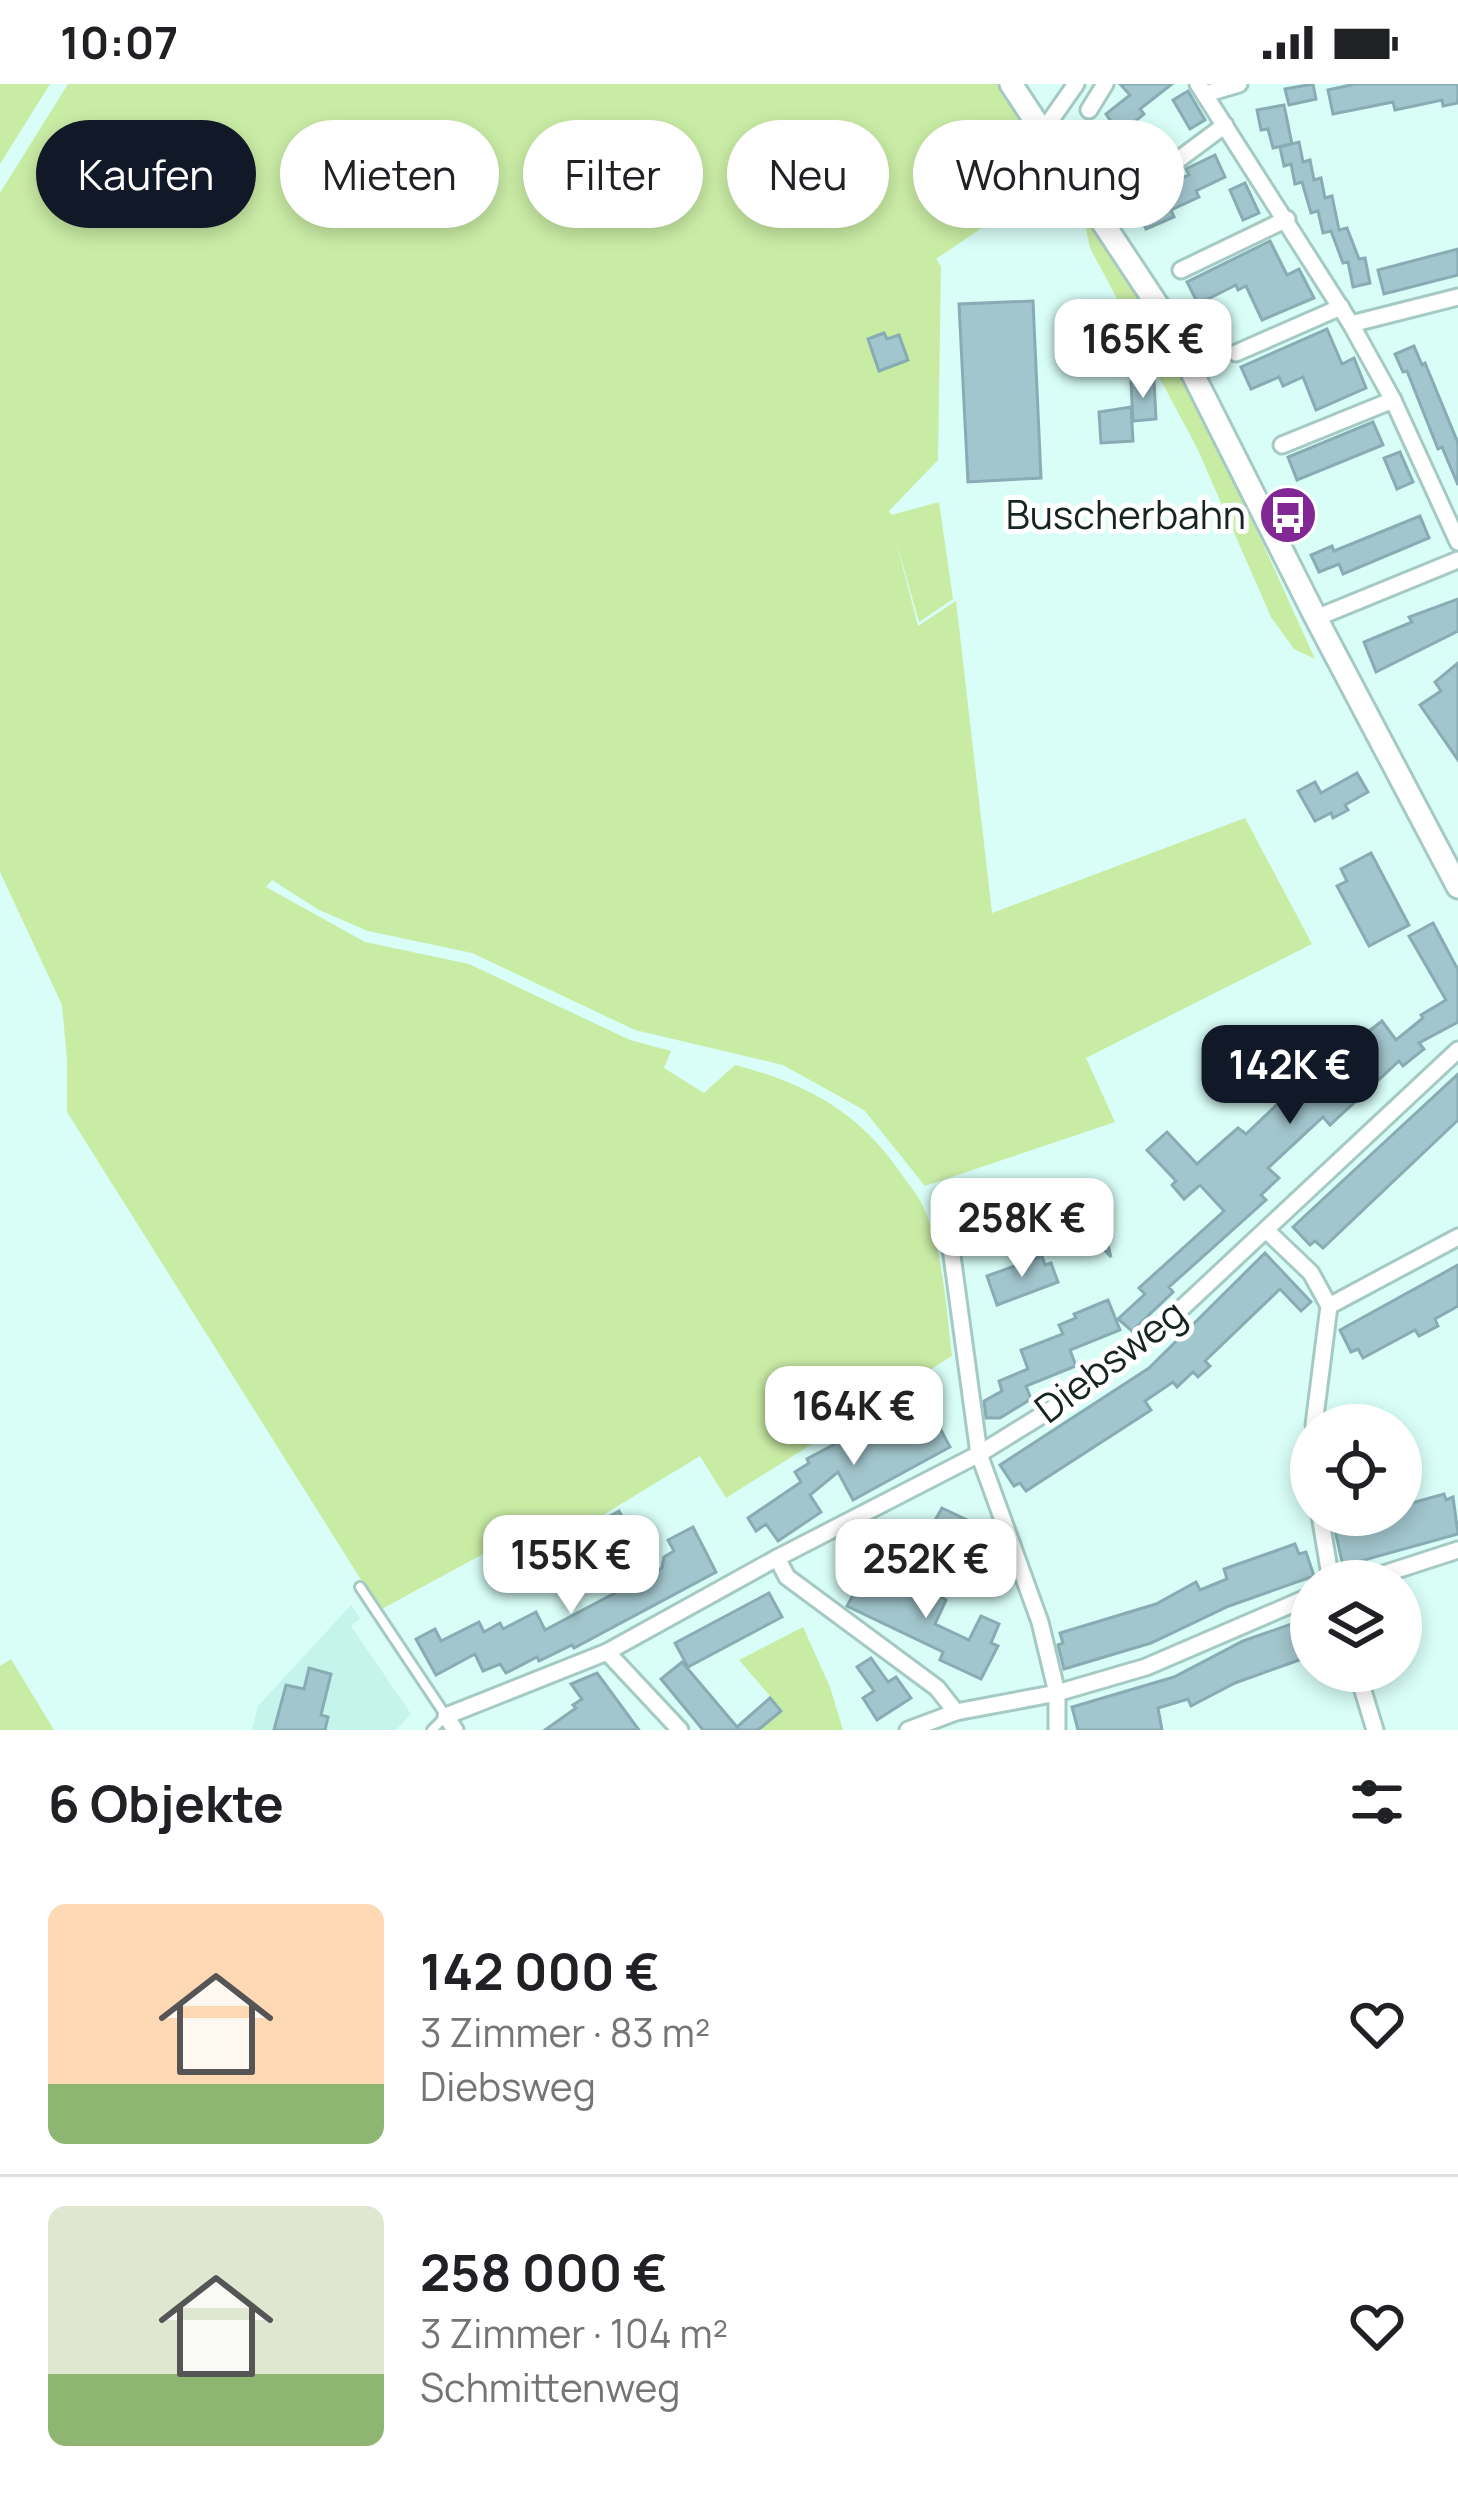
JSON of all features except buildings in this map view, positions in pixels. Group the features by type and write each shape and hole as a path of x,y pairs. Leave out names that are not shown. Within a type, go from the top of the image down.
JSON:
{"main road":[{"path":"1011,84 1036,120"},
{"path":"1107,228 1160,309 1458,887"}],"street":[{"path":"1050,120 1076,84"},
{"path":"1089,110 1105,84"},
{"path":"1239,84 1201,89 1351,324 1394,400 1458,542"},
{"path":"1184,155 1225,125"},
{"path":"1181,270 1287,219"},
{"path":"1351,324 1458,298"},
{"path":"1236,353 1341,307"},
{"path":"1282,446 1394,400"},
{"path":"1316,618 1458,560"},
{"name":"Diebsweg","path":"450,1723 607,1652 979,1454 1094,1379 1167,1322 1458,1050"},
{"path":"949,1226 979,1454 1040,1622 1057,1693 1057,1730"},
{"path":"1266,1230 1310,1273 1329,1306 1317,1404"},
{"path":"1329,1306 1458,1238"},
{"path":"1422,1562 1458,1550"},
{"path":"777,1558 787,1577 937,1688 956,1712"},
{"path":"908,1730 956,1712 1057,1693 1146,1667 1290,1605"},
{"path":"607,1652 680,1730"},
{"path":"1363,1692 1375,1730"}],"lane":[{"path":"360,1587 450,1723 432,1730"}],"shaded area":[{"path":"351,1605 360,1618 351,1626 411,1714 396,1730 252,1730 258,1706"}],"green space":[{"path":"0,84 50,84 0,164"},
{"path":"68,84 998,84 1023,120 913,120 913,228 982,228 936,259 941,266 938,460 889,511 891,515 939,502 953,599 919,622 895,537 918,626 956,601 992,913 1245,818 1312,944 1086,1058 1115,1122 925,1186 864,1110 783,1065 635,1030 472,953 368,931 319,910 272,880 266,887 365,942 469,964 630,1040 671,1051 664,1068 704,1093 735,1065 807,1091 848,1116 900,1172 923,1206 931,1228 952,1356 726,1498 700,1456 519,1566 507,1541 380,1610 67,1112 62,1005 0,872 0,193 36,135 36,228 256,228 256,120 46,120"},
{"path":"1086,228 1095,228 1184,379 1315,659 1294,649 1271,617 1197,448 1090,248"},
{"path":"803,1627 843,1730 759,1730 782,1710 739,1660"},
{"path":"11,1659 54,1730 0,1730 0,1666"}],"place":[{"name":"Buscherbahn","path":"1288,515"}]}
